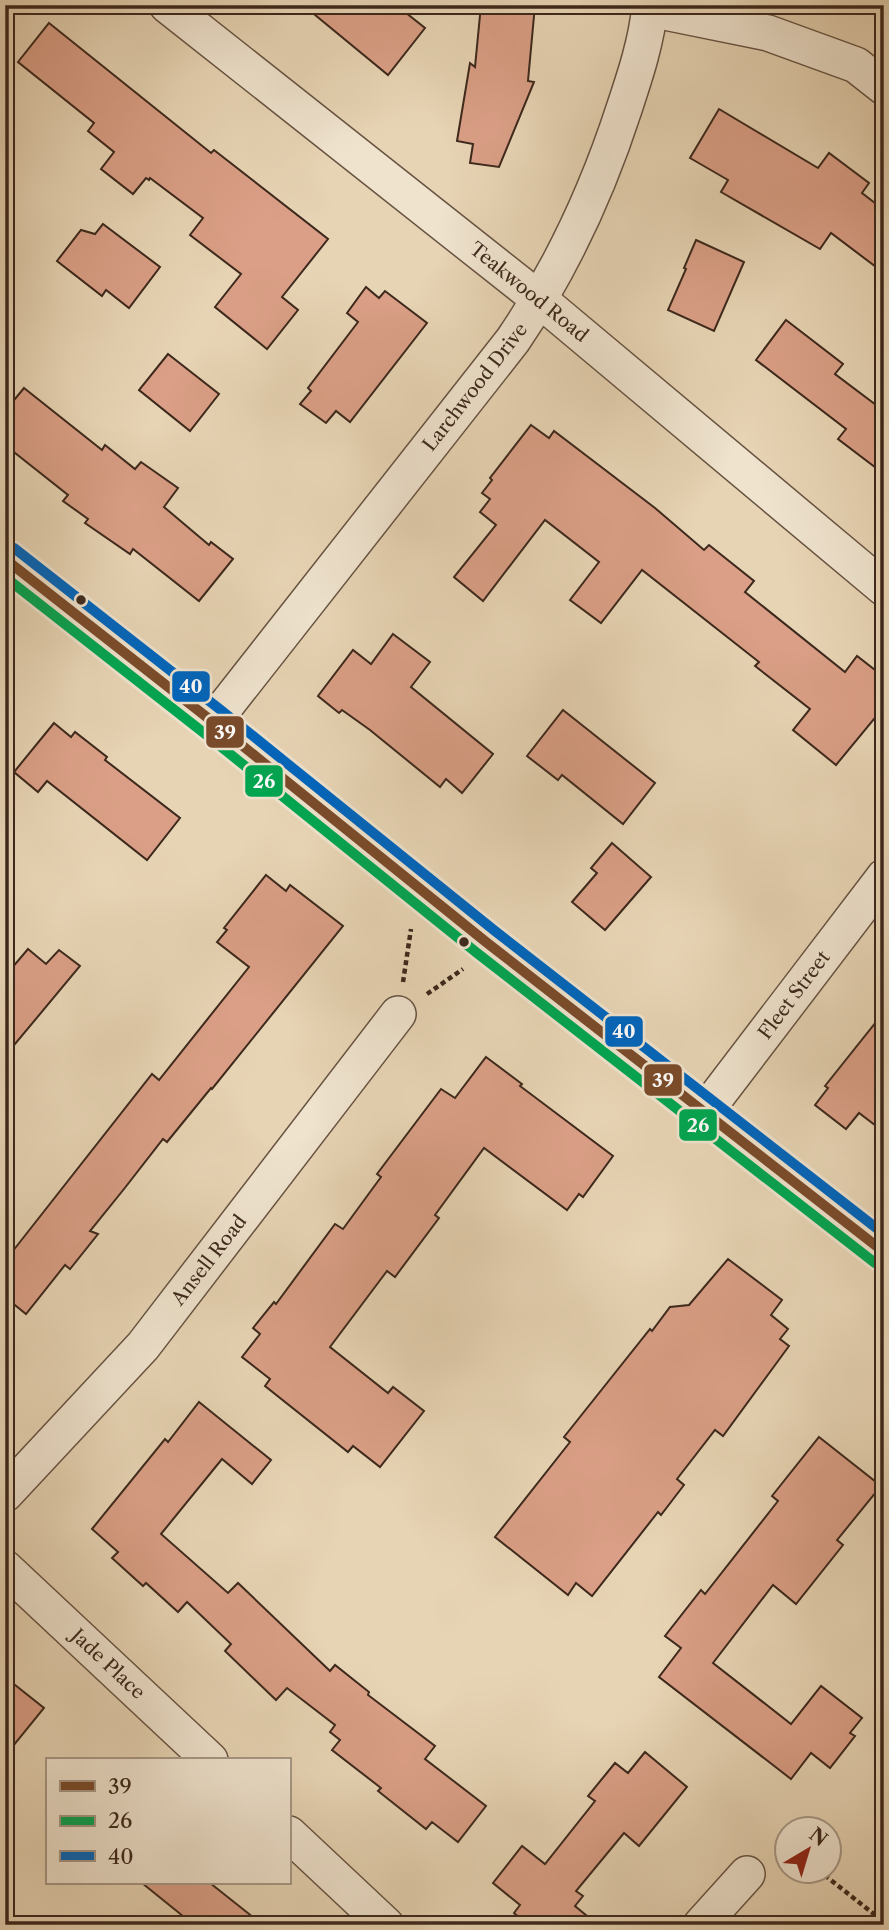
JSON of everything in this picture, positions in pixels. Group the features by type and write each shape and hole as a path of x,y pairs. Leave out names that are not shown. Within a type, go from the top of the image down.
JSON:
{"main road":[{"path":"5,559 704,1114 884,1252"}],"street":[{"name":"Teakwood Road","path":"167,5 540,300 884,587"},
{"name":"Larchwood Drive","path":"213,722 513,340 540,300 587,210 610,154 632,84 650,7"},
{"path":"650,7 768,33 856,65 884,87"},
{"name":"Fleet Street","path":"704,1114 884,877"},
{"name":"Ansell Road","path":"5,1494 143,1346 398,1014"},
{"name":"Jade Place","path":"5,1568 208,1758"},
{"path":"290,1835 386,1925"},
{"path":"701,1925 747,1874"}],"path":[{"path":"398,1014 411,929"},
{"path":"398,1014 473,961 486,942"},
{"path":"835,1884 884,1922"}],"building":[{"path":"303,5 396,5 425,28 388,75"},
{"path":"481,5 535,5 528,81 534,82 499,167 470,163 473,144 457,141 470,63 475,67"},
{"path":"49,23 211,153 214,150 328,239 282,297 298,310 267,349 215,307 241,274 190,235 203,218 150,178 146,178 133,194 101,169 114,152 88,131 94,123 18,62"},
{"path":"719,109 818,168 829,153 869,183 862,193 884,210 884,273 831,233 820,249 721,192 728,180 690,158"},
{"path":"103,224 160,267 129,308 106,290 102,296 57,261 81,230 95,234"},
{"path":"696,240 744,262 714,331 668,310"},
{"path":"366,287 379,298 385,291 427,323 350,422 336,411 326,423 300,404 311,391 308,388 358,322 347,313"},
{"path":"786,320 843,364 835,374 884,411 884,474 838,439 846,429 756,360"},
{"path":"168,354 219,394 190,431 139,390"},
{"path":"24,388 102,450 105,445 135,469 141,462 178,488 164,507 209,545 211,542 233,559 199,601 133,549 130,554 85,523 88,519 63,501 68,495 5,445 5,411"},
{"path":"531,425 549,438 554,431 655,508 704,550 709,545 754,581 745,592 845,672 857,656 884,677 884,707 836,765 793,730 810,709 755,666 759,662 642,570 601,623 570,600 599,562 545,520 483,601 454,577 496,525 480,512 490,499 482,493 492,480 490,478"},
{"path":"393,634 430,662 411,687 493,754 462,793 446,779 440,787 370,730 342,710 339,713 318,696 353,650 371,664"},
{"path":"563,710 655,783 623,824 562,775 558,780 527,756"},
{"path":"54,723 71,737 75,732 107,757 105,760 180,818 147,860 47,781 38,792 14,772"},
{"path":"612,843 651,877 605,930 572,902 597,873 591,868"},
{"path":"266,875 286,891 290,885 343,926 212,1089 167,1142 163,1139 90,1231 98,1234 70,1269 65,1265 26,1314 5,1297 5,1261 152,1074 159,1080 249,967 217,942 227,930 224,928"},
{"path":"28,949 46,964 59,950 80,966 5,1056 5,976"},
{"path":"884,1012 884,1132 859,1113 846,1129 815,1105 828,1088 825,1086"},
{"path":"486,1057 613,1156 583,1197 579,1194 567,1210 484,1148 435,1215 439,1218 395,1277 387,1271 330,1347 388,1393 393,1387 424,1411 380,1467 353,1446 348,1452 265,1386 270,1379 242,1357 260,1334 253,1328 274,1302 276,1304 335,1224 343,1229 381,1177 377,1174 441,1089 455,1098"},
{"path":"728,1259 782,1300 771,1315 788,1329 780,1339 789,1346 723,1436 715,1430 677,1479 684,1485 661,1515 658,1512 592,1596 576,1583 568,1595 495,1537 570,1442 564,1437 650,1329 652,1331 670,1307 689,1305"},
{"path":"199,1402 271,1460 252,1484 222,1459 161,1534 228,1593 238,1583 330,1671 335,1665 369,1692 368,1695 435,1746 425,1759 486,1806 458,1842 432,1822 426,1829 378,1791 381,1788 332,1750 340,1740 330,1732 335,1725 287,1688 276,1700 225,1651 231,1644 187,1602 178,1612 146,1583 143,1586 112,1558 118,1552 92,1529 165,1439 168,1442"},
{"path":"819,1437 881,1486 837,1540 843,1545 796,1604 773,1585 713,1663 791,1724 821,1686 862,1718 850,1733 855,1736 830,1768 811,1753 791,1779 659,1677 681,1648 665,1636 701,1590 705,1594 778,1501 772,1496"},
{"path":"5,1677 44,1708 5,1756"},
{"path":"645,1752 687,1787 639,1846 624,1833 576,1891 583,1896 575,1906 598,1925 528,1925 514,1913 520,1905 493,1883 522,1846 545,1864 595,1801 588,1796 615,1763 628,1773"},
{"path":"143,1884 211,1884 263,1925 194,1925"}],"transit line":[{"name":"40","path":"14,548 495,931 884,1234"},
{"name":"39","path":"5,559 486,942 884,1252"},
{"name":"26","path":"5,577 477,953 875,1263"}]}
